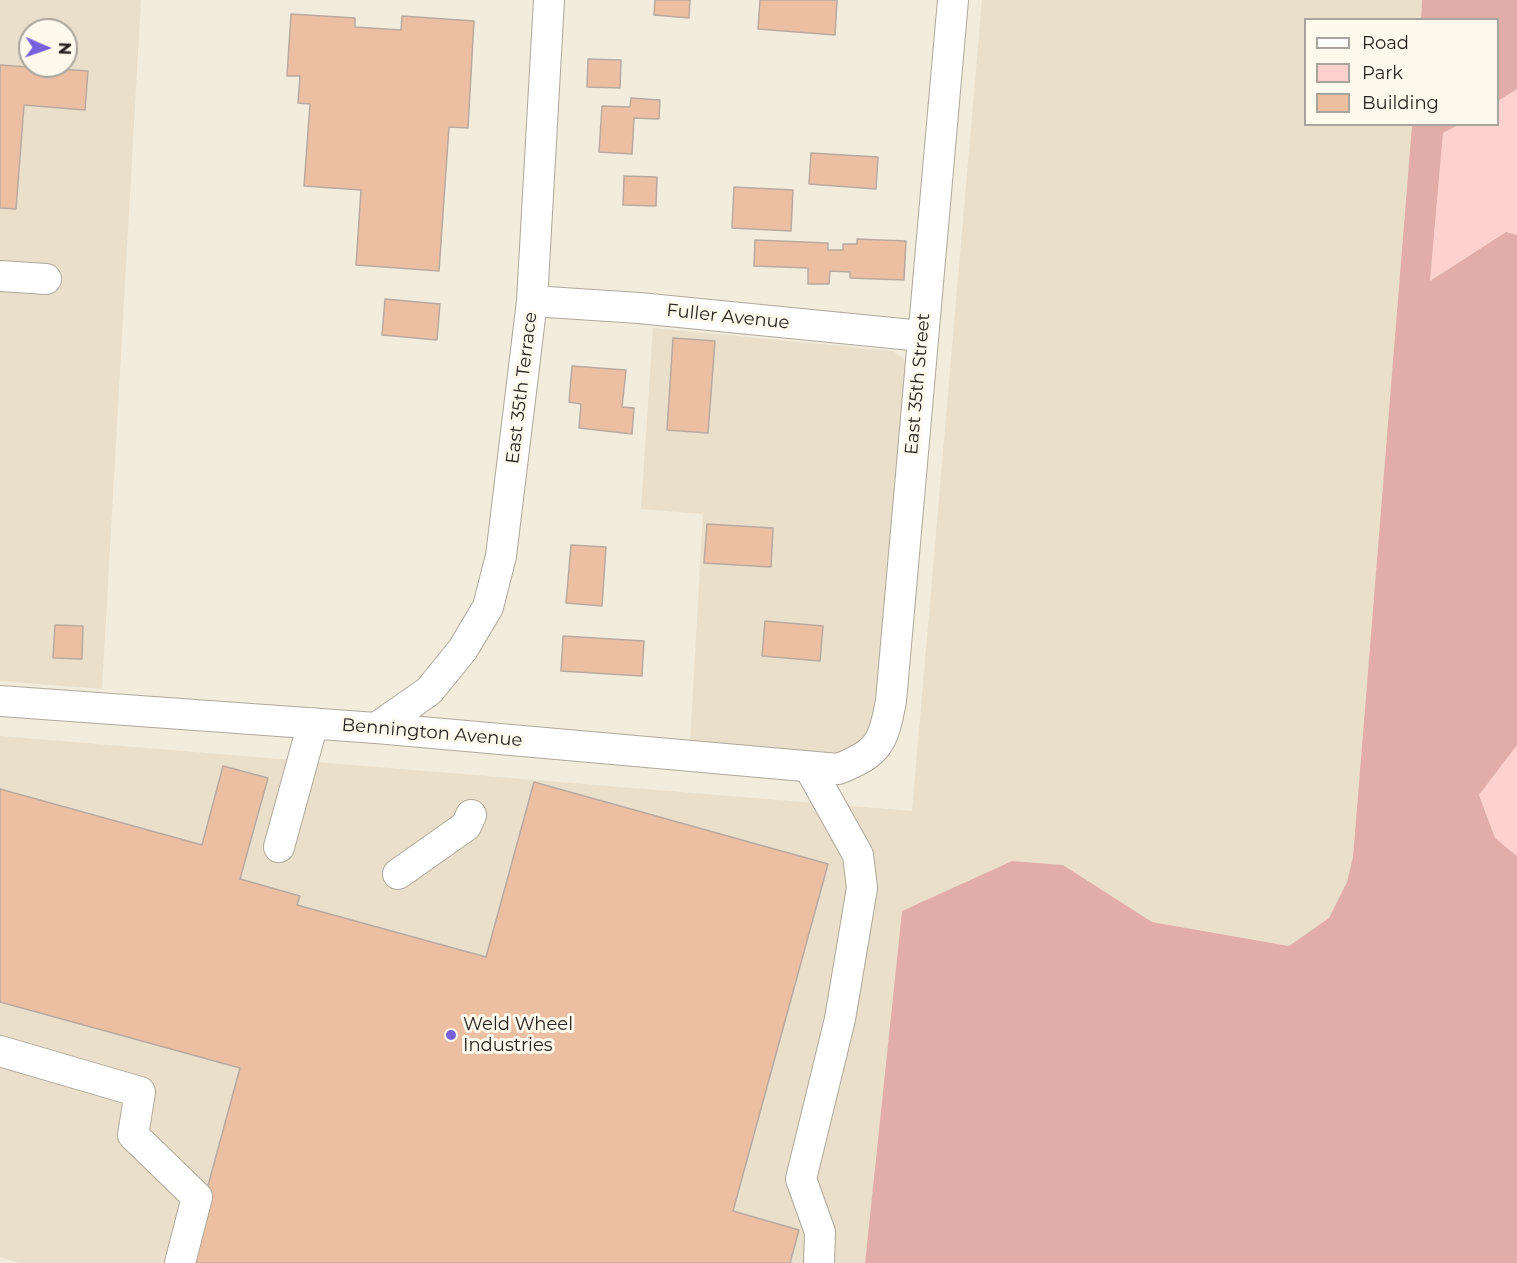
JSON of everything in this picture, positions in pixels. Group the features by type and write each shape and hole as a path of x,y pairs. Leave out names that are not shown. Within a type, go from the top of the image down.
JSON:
{"street":[{"name":"East 35th Terrace","path":"376,728 429,692 463,650 488,607 501,556 532,301 549,0"},
{"name":"East 35th Street","path":"863,759 884,737 891,701 953,0"},
{"path":"0,276 46,279"},
{"name":"Fuller Avenue","path":"532,301 651,309 922,336"},
{"name":"Bennington Avenue","path":"0,700 376,728 838,769 863,759"},
{"path":"279,847 313,723"},
{"path":"810,767 858,855 861,888 840,1018 801,1179 820,1232 819,1263"},
{"path":"398,874 466,826 471,815"},
{"path":"0,1051 140,1092 133,1135 197,1197 180,1263"}],"shaded area":[{"path":"0,0 141,0 102,689 0,681"},
{"path":"982,0 1422,0 1421,18 1304,18 1304,126 1412,126 1353,857 1347,882 1329,918 1289,946 1152,922 1063,865 1012,861 902,911 865,1263 19,1263 0,1257 0,736 912,811"},
{"path":"1422,0 1517,0 1517,89 1499,100 1499,18 1421,18"},
{"path":"1412,126 1456,126 1443,133 1430,281 1506,232 1517,235 1517,745 1479,795 1495,838 1517,856 1517,1263 865,1263 902,911 1012,861 1063,865 1152,922 1289,946 1329,918 1347,882 1353,857"},
{"path":"653,328 893,351 904,359 908,375 872,731 856,747 833,756 690,743 703,514 641,509"}],"green space":[{"path":"1517,89 1517,235 1506,232 1430,281 1443,133 1456,126 1499,126 1499,100"},
{"path":"1517,745 1517,856 1495,838 1479,795"}],"building":[{"path":"655,0 690,0 689,18 654,15"},
{"path":"760,0 837,0 835,35 758,29"},
{"path":"291,14 355,18 355,27 401,30 402,16 474,21 468,128 449,127 439,271 356,265 361,190 304,186 310,104 298,103 300,76 287,76"},
{"path":"588,59 621,60 620,88 587,87"},
{"path":"0,65 18,66 18,78 78,78 78,70 88,71 85,110 24,105 16,209 0,208"},
{"path":"631,98 660,100 659,119 634,118 632,154 599,152 602,106 630,107"},
{"path":"811,153 878,157 876,189 809,184"},
{"path":"624,176 657,177 656,206 623,205"},
{"path":"734,187 793,190 791,231 732,228"},
{"path":"857,239 906,241 904,280 850,278 850,272 830,271 829,284 808,284 808,268 754,266 755,240 828,243 828,250 843,250 843,244 857,244"},
{"path":"385,299 440,304 437,340 382,335"},
{"path":"673,338 715,341 708,433 667,430"},
{"path":"572,366 626,370 622,407 634,408 632,434 579,428 581,404 569,402"},
{"path":"707,524 773,528 771,567 704,563"},
{"path":"571,545 606,547 602,606 566,603"},
{"path":"765,621 823,626 820,661 762,656"},
{"path":"55,625 83,626 82,659 53,658"},
{"path":"563,636 644,641 642,676 561,671"},
{"name":"Weld Wheel Industries","path":"223,766 268,778 240,879 300,896 297,905 486,957 534,782 828,864 733,1211 799,1230 790,1263 187,1263 240,1068 0,1002 0,789 202,845"}],"place":[{"name":"Weld Wheel Industries","path":"451,1035"}]}
